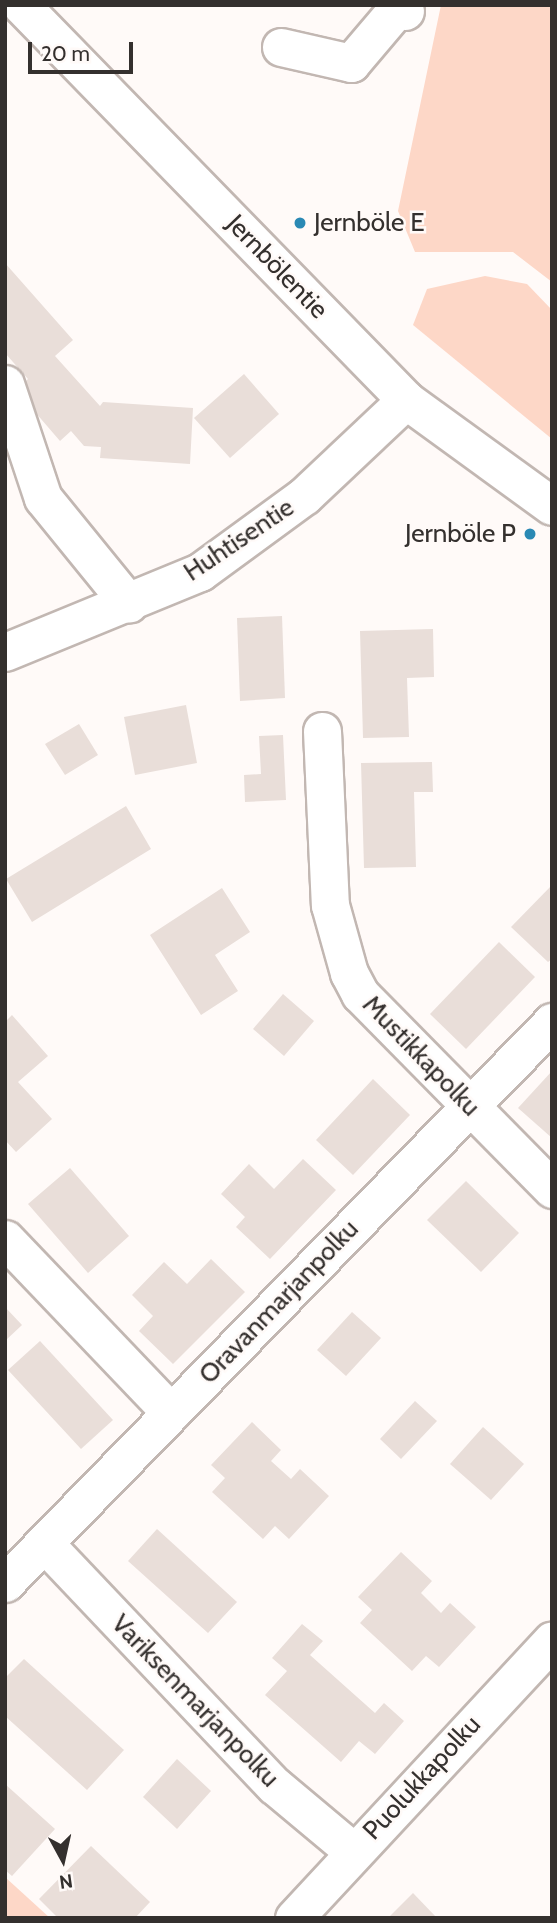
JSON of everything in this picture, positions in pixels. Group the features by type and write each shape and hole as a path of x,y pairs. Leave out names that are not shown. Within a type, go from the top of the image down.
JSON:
{"street":[{"name":"Jernbölentie","path":"21,5 405,400 552,506"},
{"path":"281,47 351,63 396,10 402,20"},
{"path":"5,384 43,498 129,604"},
{"name":"Huhtisentie","path":"5,652 129,604 200,572 304,496 405,400"},
{"name":"Mustikkapolku","path":"322,731 330,905 343,958 360,994 552,1189"},
{"name":"Oravanmarjanpolku","path":"5,1583 552,1022"},
{"path":"5,1239 171,1413"},
{"name":"Variksenmarjanpolku","path":"44,1543 275,1786 354,1852"},
{"name":"Puolukkapolku","path":"294,1918 552,1640"}],"shaded area":[{"path":"441,5 552,5 552,282 513,252 415,252 398,211"},
{"path":"485,276 527,284 552,310 552,439 413,325 427,289"},
{"path":"5,1877 50,1918 5,1918"}],"building":[{"path":"5,263 73,340 55,356 100,406 103,402 193,408 190,464 100,458 101,447 84,446 71,431 60,441 16,390 28,379 5,353"},
{"path":"244,374 279,414 230,458 194,418"},
{"path":"282,616 285,698 240,701 237,618"},
{"path":"433,629 434,677 407,678 409,737 363,738 360,631"},
{"path":"186,705 197,763 135,775 124,717"},
{"path":"79,724 98,755 65,775 45,744"},
{"path":"283,735 286,800 245,802 244,775 261,774 259,736"},
{"path":"432,762 433,792 414,792 416,867 364,868 361,763"},
{"path":"126,806 151,849 32,922 6,879"},
{"path":"552,885 552,959 548,962 511,927"},
{"path":"222,888 250,932 215,955 238,991 201,1015 150,935"},
{"path":"499,942 535,977 466,1049 430,1014"},
{"path":"283,994 314,1021 284,1056 253,1029"},
{"path":"12,1015 48,1056 18,1082 52,1119 16,1152 5,1140 5,1022"},
{"path":"552,1071 552,1138 518,1108"},
{"path":"373,1079 410,1115 353,1175 316,1140"},
{"path":"303,1159 336,1190 270,1259 236,1227 245,1217 221,1194 249,1164 274,1189"},
{"path":"70,1168 129,1236 88,1273 28,1204"},
{"path":"466,1181 519,1233 481,1272 427,1220"},
{"path":"211,1259 245,1292 173,1364 139,1331 153,1316 132,1295 164,1262 187,1284"},
{"path":"5,1307 22,1325 5,1341"},
{"path":"352,1312 381,1338 346,1376 317,1350"},
{"path":"40,1341 113,1420 81,1449 8,1370"},
{"path":"415,1401 437,1421 401,1459 380,1439"},
{"path":"252,1422 281,1450 271,1461 291,1479 300,1469 329,1496 289,1539 275,1526 263,1539 212,1492 225,1478 211,1465"},
{"path":"483,1427 524,1464 491,1500 450,1464"},
{"path":"157,1529 237,1602 208,1633 128,1561"},
{"path":"401,1552 432,1581 421,1593 441,1613 450,1603 476,1627 439,1667 426,1656 412,1671 360,1623 372,1610 358,1597"},
{"path":"302,1624 323,1641 310,1655 375,1713 384,1703 404,1721 375,1754 359,1741 341,1762 265,1695 287,1671 272,1658"},
{"path":"24,1659 124,1750 87,1790 5,1716 5,1678"},
{"path":"177,1759 211,1791 177,1829 143,1797"},
{"path":"5,1784 55,1829 12,1876 5,1870"},
{"path":"91,1846 150,1902 135,1918 58,1918 39,1899"},
{"path":"413,1893 437,1918 388,1918"}],"place":[{"name":"Jernböle E","path":"300,223"},
{"name":"Jernböle P","path":"530,534"}]}
